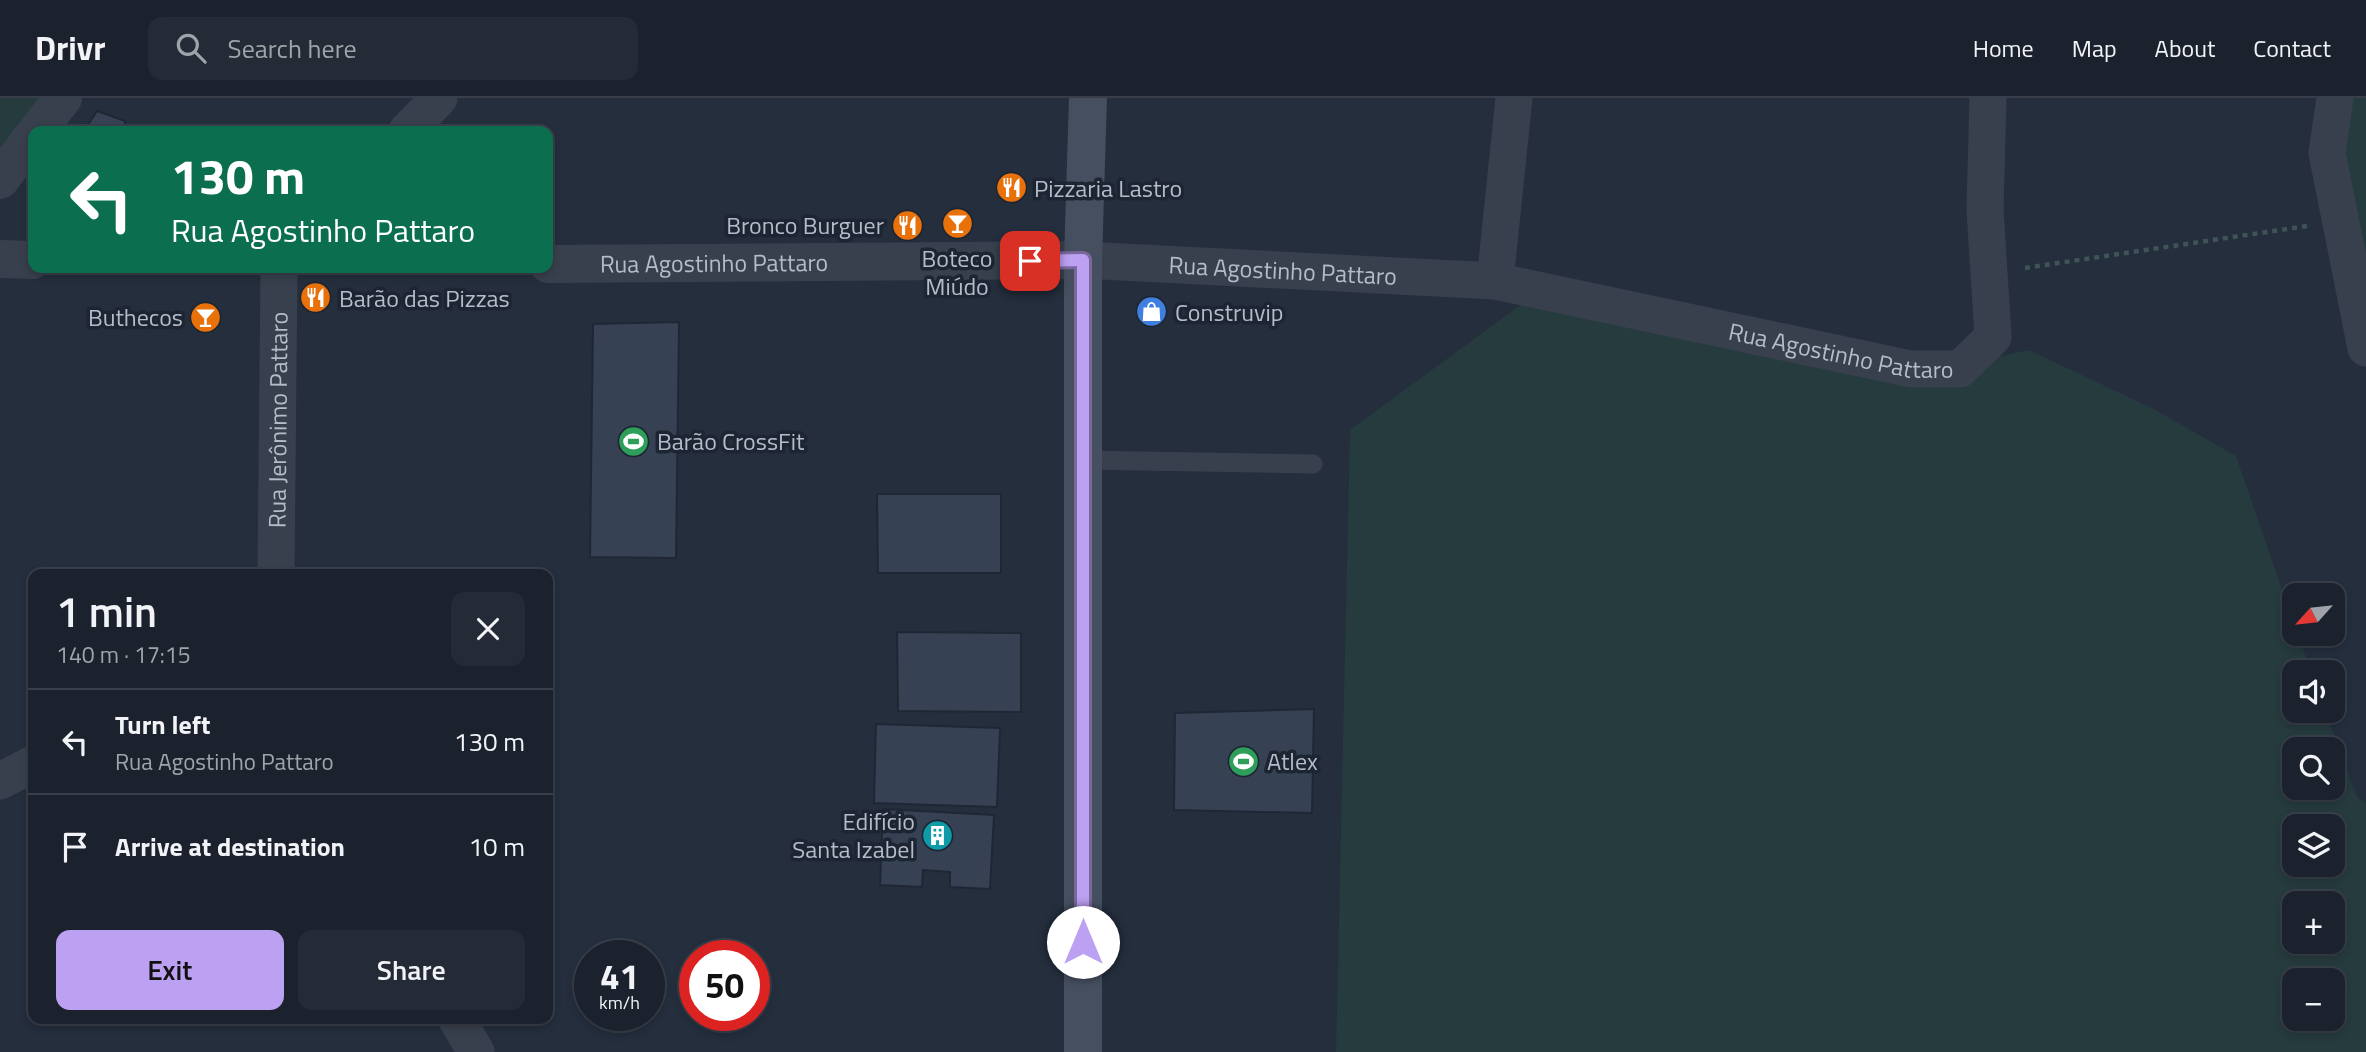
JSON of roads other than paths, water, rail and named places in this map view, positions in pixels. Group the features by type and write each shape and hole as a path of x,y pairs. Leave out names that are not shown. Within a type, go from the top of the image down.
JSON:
{"main road":[{"path":"1083,1052 1083,260 1088,98"}],"street":[{"path":"41,126 63,98"},
{"path":"412,126 439,98"},
{"path":"1495,281 1514,98"},
{"name":"Rua Agostinho Pattaro","path":"553,264 1083,260 1495,281 1911,369 1960,369 1993,337 1986,210 1988,98"},
{"path":"2335,98 2327,153 2366,348"},
{"path":"0,180 28,143"},
{"path":"0,259 28,260"},
{"name":"Rua Jerônimo Pattaro","path":"276,569 279,273"},
{"path":"0,781 28,767"},
{"path":"459,1024 475,1052"}],"lane":[{"path":"1083,460 1312,464"}],"place":[{"name":"Pizzaria Lastro","path":"1011,188"},
{"name":"Boteco Miúdo","path":"957,224"},
{"name":"Bronco Burguer","path":"907,225"},
{"name":"Barão das Pizzas","path":"316,298"},
{"name":"Construvip","path":"1152,312"},
{"name":"Buthecos","path":"206,317"},
{"name":"Barão CrossFit","path":"634,441"},
{"name":"Atlex","path":"1244,761"},
{"name":"Edifício Santa Izabel","path":"938,835"}]}
